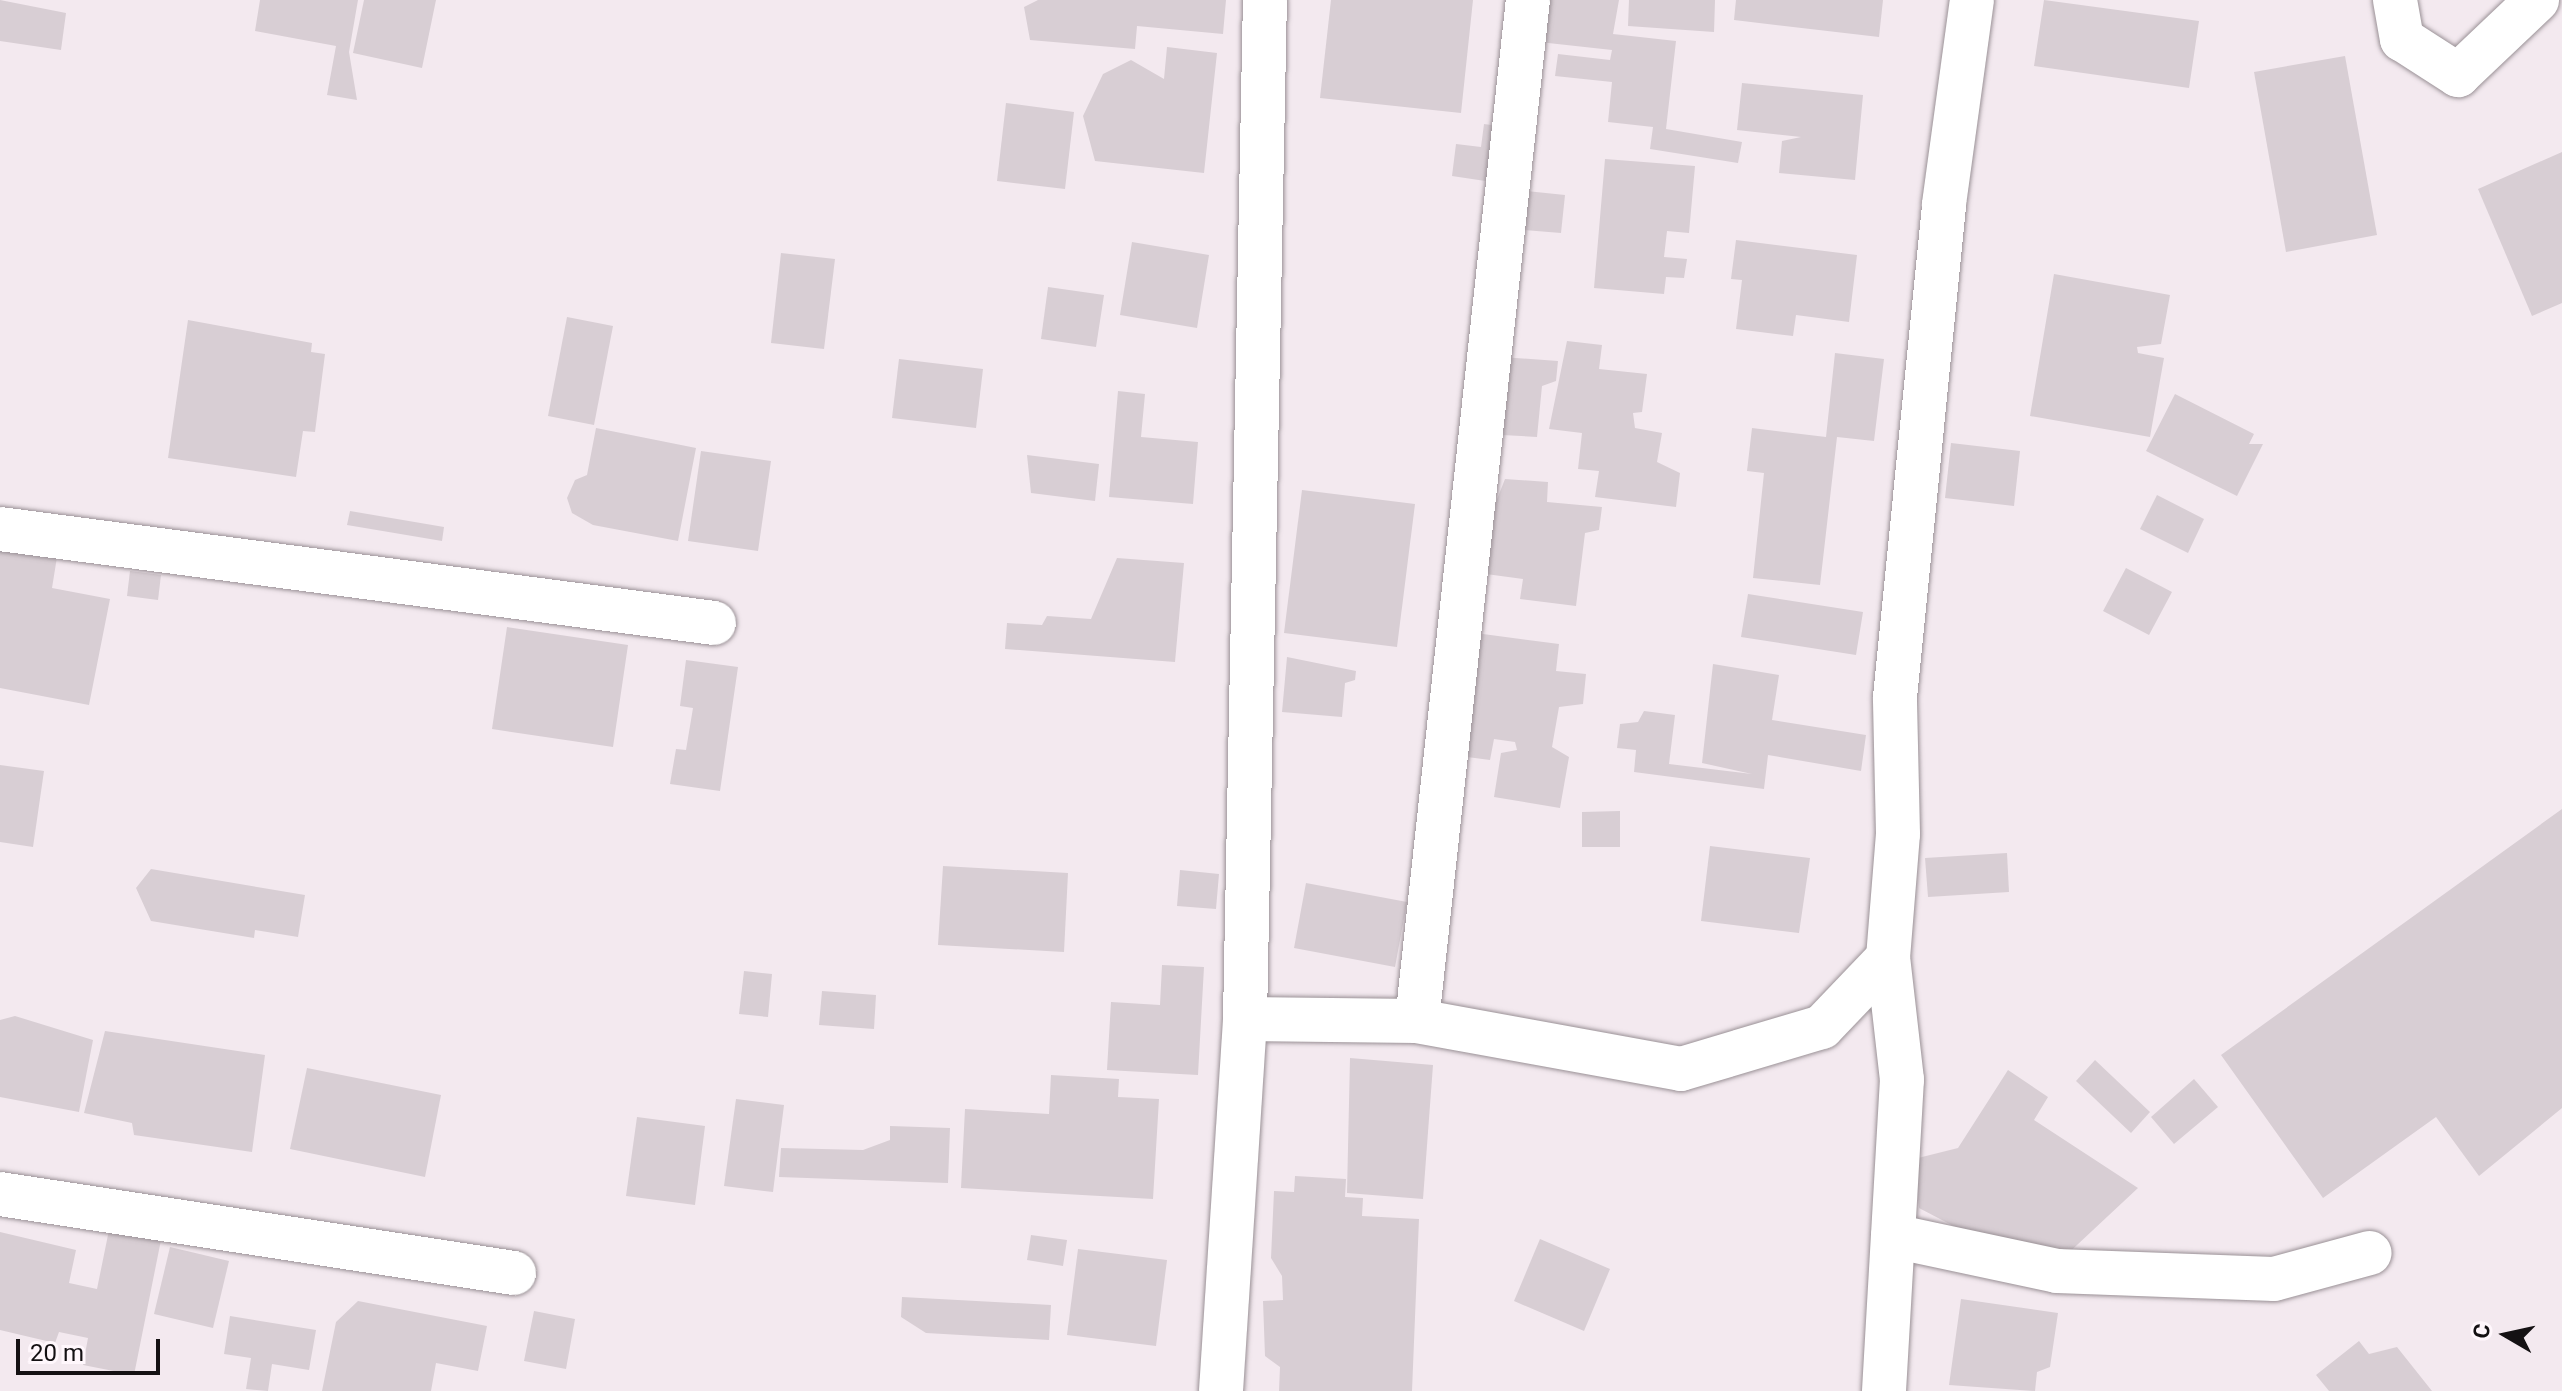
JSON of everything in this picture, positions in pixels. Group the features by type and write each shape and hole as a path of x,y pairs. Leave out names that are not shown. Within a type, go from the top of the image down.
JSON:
{"street":[{"path":"1221,1391 1245,1019 1265,0"},
{"path":"1417,1021 1528,0"},
{"path":"1884,1391 1902,1080 1888,958 1898,834 1895,697 1944,204 1972,0"},
{"path":"2395,0 2402,39 2458,75 2537,0"},
{"path":"0,529 714,623"},
{"path":"1245,1019 1417,1021 1681,1069 1822,1027 1888,958"},
{"path":"0,1194 514,1273"},
{"path":"1893,1236 2057,1271 2260,1279 2370,1253"}],"building":[{"path":"0,0 66,13 61,50 0,41"},
{"path":"260,0 358,0 349,52 357,100 327,95 336,46 255,31"},
{"path":"364,0 436,0 422,68 353,53"},
{"path":"1038,0 1226,0 1223,34 1137,26 1135,49 1030,40 1024,7"},
{"path":"1331,0 1473,0 1461,113 1320,98"},
{"path":"1547,0 1619,0 1613,34 1676,41 1666,129 1742,142 1738,163 1650,149 1653,127 1608,122 1612,82 1555,76 1558,54 1610,60 1612,50 1530,41"},
{"path":"1629,0 1715,0 1714,32 1628,26"},
{"path":"1736,0 1883,0 1879,37 1734,20"},
{"path":"2044,0 2199,21 2189,88 2034,66"},
{"path":"1167,47 1217,53 1204,173 1095,161 1083,116 1103,74 1131,60 1164,79"},
{"path":"2345,56 2377,235 2286,252 2254,72"},
{"path":"1742,83 1863,95 1855,180 1779,173 1782,141 1801,137 1737,130"},
{"path":"1006,103 1074,112 1065,189 997,181"},
{"path":"1484,124 1498,126 1492,182 1452,176 1456,144 1481,147"},
{"path":"2562,152 2562,303 2532,316 2478,189"},
{"path":"1605,159 1695,166 1689,233 1667,231 1664,257 1687,259 1684,278 1666,277 1664,294 1594,288"},
{"path":"1516,190 1565,195 1561,233 1512,229"},
{"path":"1736,240 1857,255 1849,322 1796,315 1793,336 1736,329 1742,280 1731,279"},
{"path":"1132,242 1209,255 1197,328 1120,315"},
{"path":"781,253 835,259 824,349 771,343"},
{"path":"2054,274 2170,295 2161,344 2137,347 2138,353 2164,358 2150,437 2030,416"},
{"path":"1048,287 1104,295 1096,347 1041,339"},
{"path":"567,317 613,326 594,425 548,416"},
{"path":"188,320 312,343 311,352 325,354 315,432 303,431 296,477 168,458"},
{"path":"1567,341 1602,345 1599,369 1647,374 1642,412 1633,413 1635,428 1662,433 1657,462 1680,473 1676,507 1595,497 1599,471 1578,469 1582,433 1549,429"},
{"path":"1835,353 1884,359 1874,441 1837,437 1820,585 1753,578 1764,473 1747,471 1752,428 1826,437"},
{"path":"1502,357 1558,361 1556,381 1542,386 1537,437 1502,435"},
{"path":"899,359 983,369 976,428 892,418"},
{"path":"1118,391 1145,394 1141,437 1198,442 1193,504 1109,497"},
{"path":"2175,394 2254,434 2249,444 2263,444 2237,496 2146,451"},
{"path":"596,428 696,448 678,541 593,525 572,513 567,498 575,480 587,475"},
{"path":"1951,443 2020,451 2014,506 1945,498"},
{"path":"701,451 771,461 758,551 688,541"},
{"path":"1027,455 1099,464 1095,501 1031,493"},
{"path":"1505,479 1548,482 1547,502 1602,507 1599,530 1585,533 1576,606 1520,599 1523,579 1486,574 1494,507"},
{"path":"1302,490 1415,504 1397,647 1284,633"},
{"path":"2157,495 2204,519 2188,553 2140,529"},
{"path":"350,511 444,527 442,541 347,525"},
{"path":"0,546 57,557 52,588 110,599 89,705 0,688"},
{"path":"1117,558 1184,563 1175,662 1005,649 1007,623 1042,625 1047,616 1091,619"},
{"path":"2126,568 2172,592 2149,635 2103,611"},
{"path":"130,571 161,575 158,600 127,596"},
{"path":"1748,594 1863,612 1856,655 1741,637"},
{"path":"507,627 628,645 613,747 492,729"},
{"path":"1468,632 1559,644 1556,671 1586,674 1583,704 1559,707 1552,747 1569,757 1560,808 1494,797 1501,753 1517,750 1515,742 1494,739 1490,760 1452,755"},
{"path":"1287,657 1356,671 1355,680 1345,683 1342,717 1282,712"},
{"path":"686,660 738,667 720,791 670,784 676,749 686,750 693,708 680,706"},
{"path":"1713,664 1779,675 1772,720 1866,735 1861,771 1768,755 1764,789 1634,772 1636,750 1617,748 1620,724 1638,722 1644,711 1675,715 1669,764 1752,774 1702,763"},
{"path":"0,765 44,771 33,847 0,842"},
{"path":"2562,809 2562,1108 2479,1176 2436,1117 2323,1198 2221,1055"},
{"path":"1620,811 1620,847 1582,847 1582,812"},
{"path":"1710,846 1810,858 1799,933 1701,921"},
{"path":"2007,853 2009,892 1928,897 1925,858"},
{"path":"943,866 1068,873 1064,952 938,945"},
{"path":"151,869 305,895 298,937 255,930 254,938 151,921 136,888"},
{"path":"1180,870 1219,874 1216,909 1177,906"},
{"path":"1306,883 1407,902 1395,967 1294,948"},
{"path":"1162,965 1204,967 1198,1075 1107,1070 1111,1002 1160,1005"},
{"path":"744,971 772,974 768,1017 739,1014"},
{"path":"822,991 876,995 874,1029 819,1025"},
{"path":"15,1016 93,1040 79,1112 0,1097 0,1020"},
{"path":"105,1031 265,1055 252,1152 134,1135 132,1123 84,1113"},
{"path":"1350,1058 1433,1065 1423,1199 1347,1193"},
{"path":"2095,1060 2150,1112 2131,1133 2076,1081"},
{"path":"307,1068 441,1095 425,1177 290,1149"},
{"path":"2008,1070 2048,1097 2034,1120 2138,1188 2062,1259 2005,1253 1919,1208 1914,1159 1958,1148"},
{"path":"1051,1075 1119,1079 1118,1097 1159,1099 1153,1199 961,1188 965,1109 1049,1114"},
{"path":"2194,1079 2218,1107 2174,1144 2151,1117"},
{"path":"736,1099 784,1105 773,1192 724,1186"},
{"path":"637,1117 705,1126 695,1205 626,1196"},
{"path":"890,1126 950,1128 948,1183 779,1177 781,1148 863,1150 890,1140"},
{"path":"1295,1176 1346,1179 1345,1197 1363,1198 1362,1216 1419,1219 1412,1391 1279,1391 1280,1367 1265,1356 1263,1301 1283,1300 1282,1276 1271,1258 1274,1191 1294,1192"},
{"path":"109,1230 161,1240 134,1375 83,1365 88,1338 59,1332 55,1343 0,1330 0,1232 76,1250 69,1283 97,1289"},
{"path":"1031,1235 1067,1240 1063,1266 1027,1260"},
{"path":"1540,1239 1610,1269 1584,1331 1514,1301"},
{"path":"170,1247 229,1261 213,1328 154,1314"},
{"path":"1078,1249 1167,1260 1156,1346 1067,1335"},
{"path":"902,1297 1051,1305 1049,1340 926,1333 901,1317"},
{"path":"1961,1299 2058,1313 2050,1367 2037,1372 2035,1391 1949,1385"},
{"path":"358,1301 487,1326 478,1371 436,1363 431,1391 322,1391 336,1322"},
{"path":"534,1311 575,1319 566,1369 524,1361"},
{"path":"230,1316 316,1330 309,1370 272,1364 268,1391 246,1389 251,1358 224,1354"},
{"path":"2359,1341 2369,1354 2397,1347 2432,1391 2329,1391 2316,1375"}]}
